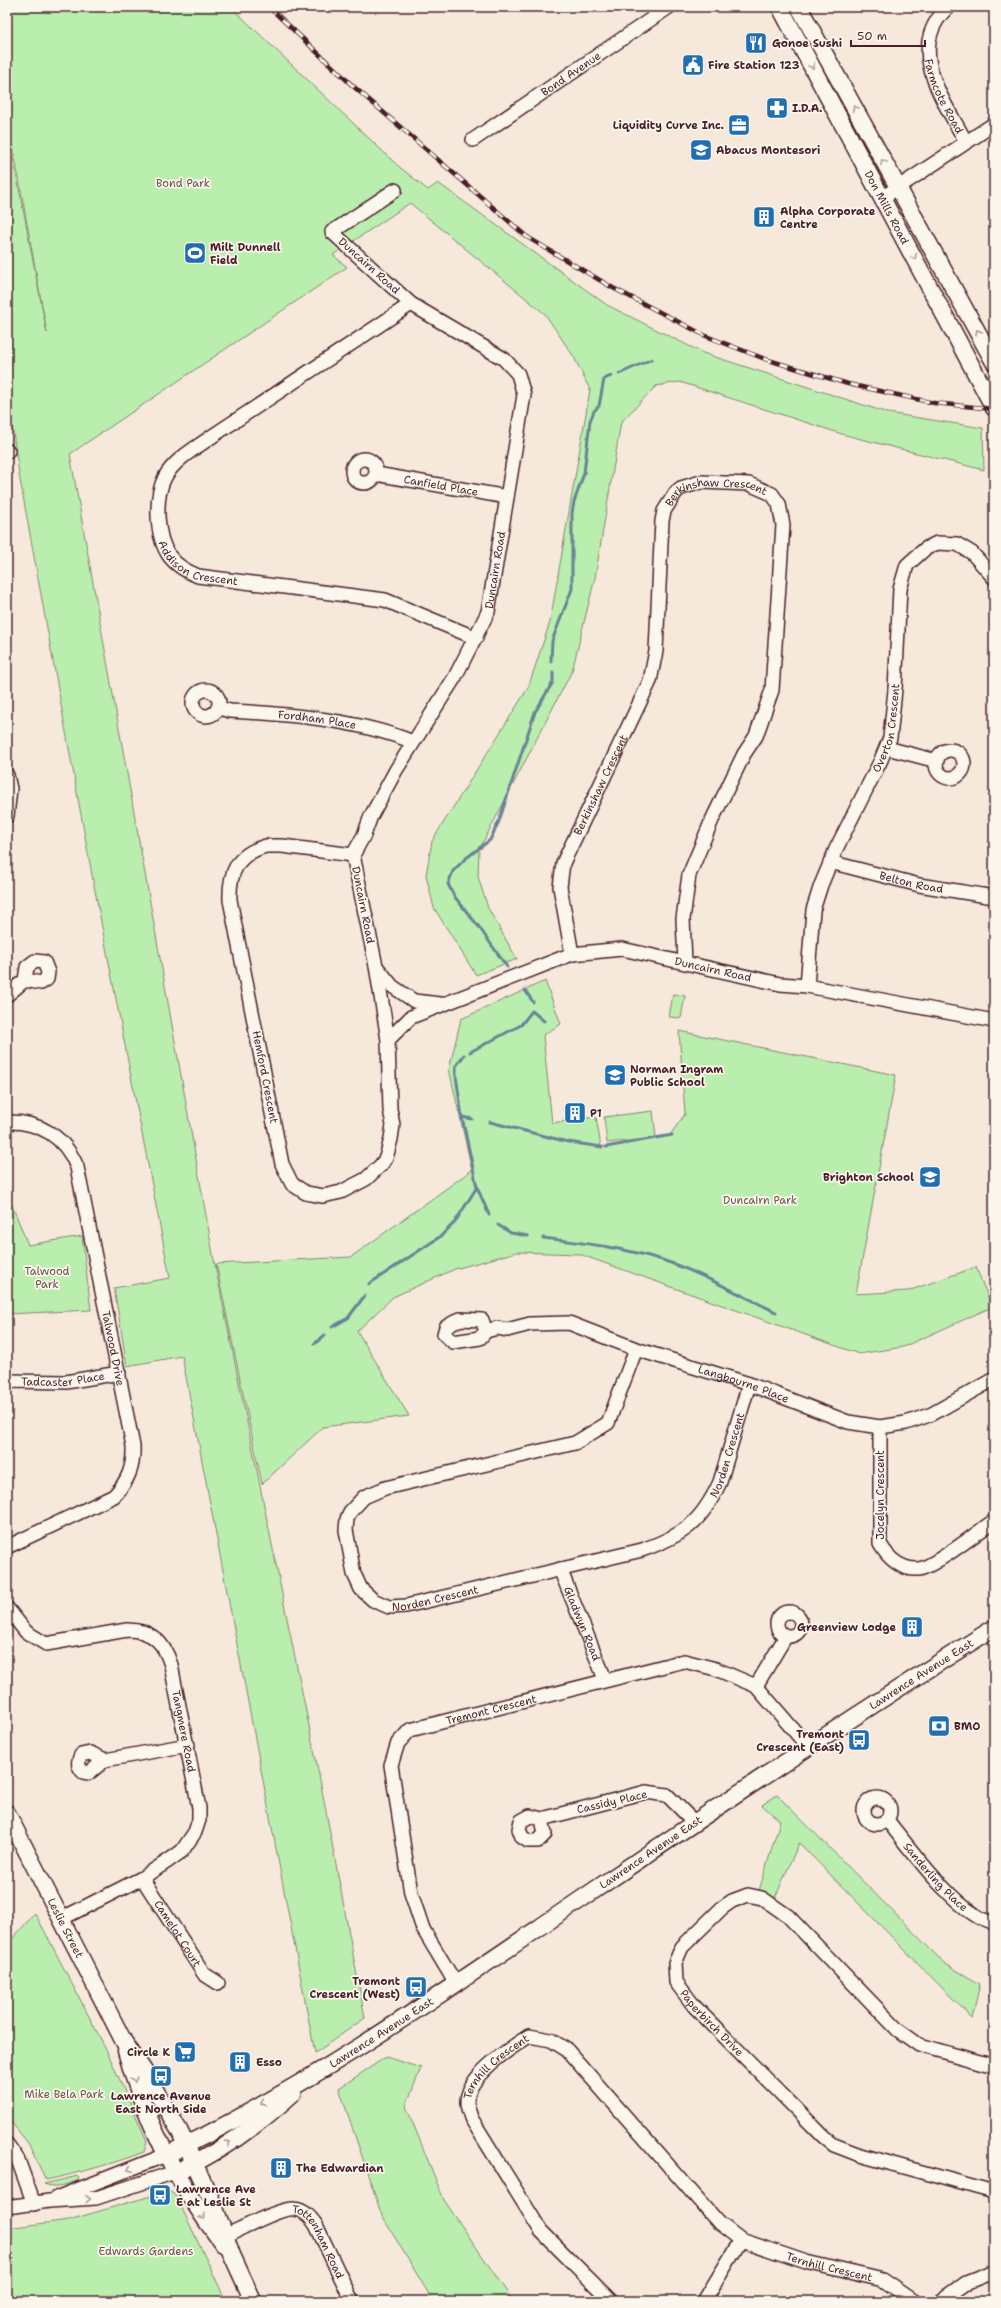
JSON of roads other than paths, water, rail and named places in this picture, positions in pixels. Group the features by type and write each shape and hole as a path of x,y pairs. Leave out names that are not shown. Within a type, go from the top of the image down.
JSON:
{"main road":[{"name":"Don Mills Road","path":"780,7 994,408"},
{"name":"Don Mills Road","path":"799,7 897,188 992,358"},
{"name":"Lawrence Avenue East","path":"166,2155 310,2079 456,1984 694,1823 905,1684 994,1628"},
{"name":"Leslie Street","path":"7,1813 124,2042 144,2071 186,2145 215,2208 232,2255 253,2301"},
{"name":"Leslie Street","path":"124,2042 136,2086 166,2155 200,2214 232,2255"},
{"name":"Lawrence Avenue East","path":"175,2172 194,2163 265,2118 310,2079"}],"street":[{"name":"Bond Avenue","path":"473,140 669,7"},
{"name":"Farmcote Road","path":"948,7 942,13 932,34 929,44 929,66 936,85 966,142"},
{"path":"882,198 994,124"},
{"name":"Duncairn Road","path":"388,1040 376,966 353,855 364,835 371,816 413,742 476,638 488,612 524,396 518,374 504,359 411,304 332,232 395,190"},
{"name":"Addison Crescent","path":"411,304 180,459 172,468 161,488 158,501 160,527 169,556 184,569 198,576 385,600 476,638"},
{"name":"Canfield Place","path":"376,474 507,497"},
{"name":"Berkinshaw Crescent","path":"572,954 560,887 563,863 602,778 644,695 652,675 656,652 664,511 681,488 701,482 749,484 772,494 779,504 783,525 772,690 756,736 744,754 691,870 684,910 685,962"},
{"name":"Overton Crescent","path":"807,986 813,910 830,862 887,748 890,738 895,690 900,589 907,565 925,549 937,543 957,544 972,553 994,578"},
{"name":"Fordham Place","path":"219,708 230,711 364,726 389,732 413,742"},
{"path":"887,748 937,761"},
{"path":"7,775 10,789 7,816"},
{"name":"Hemford Crescent","path":"353,855 282,846 266,846 256,849 240,861 234,869 230,879 230,900 279,1151 287,1175 292,1184 306,1193 323,1196 341,1192 366,1179 386,1158 393,1125 390,1109 388,1040"},
{"name":"Belton Road","path":"830,862 919,885 994,897"},
{"name":"Duncairn Road","path":"388,1040 411,1017 440,1004 572,954 622,949 780,984 807,986 994,1021"},
{"name":"Duncairn Road","path":"376,966 392,986 414,1001 440,1004"},
{"path":"7,995 25,980"},
{"name":"Talwood Drive","path":"7,1122 27,1123 38,1126 56,1136 72,1155 80,1180 134,1459 131,1472 122,1488 104,1502 7,1547"},
{"name":"Langbourne Place","path":"486,1331 498,1328 507,1330 530,1324 569,1323 636,1349 749,1384 848,1422 880,1427 906,1423 932,1414 994,1379"},
{"name":"Norden Crescent","path":"636,1349 608,1423 583,1439 575,1443 385,1488 364,1497 350,1512 347,1519 346,1530 354,1574 366,1595 389,1607 406,1606 642,1550 680,1535 687,1530 710,1502 720,1482 749,1384"},
{"name":"Tadcaster Place","path":"7,1381 66,1382 118,1373"},
{"name":"Jocelyn Crescent","path":"880,1427 880,1544 888,1556 899,1564 919,1569 934,1562 994,1521"},
{"name":"Gladwyn Road","path":"560,1569 605,1679"},
{"name":"Tangmere Road","path":"7,1608 18,1624 26,1632 46,1644 127,1630 138,1630 157,1640 166,1649 188,1745 199,1820 195,1832 182,1851 142,1878 61,1919"},
{"path":"756,1686 786,1636"},
{"name":"Tremont Crescent","path":"456,1984 423,1929 411,1893 391,1765 398,1743 410,1730 605,1679 684,1661 716,1669 756,1686 809,1748"},
{"path":"105,1760 188,1745"},
{"name":"Cassidy Place","path":"542,1819 646,1792 667,1795 694,1823"},
{"name":"Sanderling Place","path":"887,1820 938,1882 976,1916 994,1923"},
{"name":"Camelot Court","path":"142,1878 204,1974 218,1983"},
{"name":"Paperbirch Drive","path":"994,2066 925,2047 898,2030 788,1916 762,1898 748,1895 727,1904 682,1947 675,1963 676,1982 694,2006 822,2136 834,2145 860,2155 994,2192"},
{"name":"Ternhill Crescent","path":"611,2301 541,2231 471,2118 467,2103 469,2089 475,2080 502,2054 529,2036 551,2040 567,2050 719,2223 741,2240 806,2262 883,2280 914,2301"},
{"path":"7,2144 18,2160 34,2204"},
{"name":"Lawrence Avenue East","path":"49,2201 166,2155"},
{"name":"Lawrence Avenue East","path":"7,2207 49,2201 96,2198 175,2172"},
{"name":"Tottenham Road","path":"225,2236 282,2210 294,2208 301,2211 308,2215 316,2225 352,2301"},
{"path":"704,2301 741,2240"},
{"path":"941,2301 966,2283 994,2272"}],"waterway":[{"path":"619,374 652,359"},
{"path":"551,661 552,641 572,589 572,513 574,502 584,473 590,421 594,411 599,406 604,379 611,376"},
{"path":"507,967 479,927 454,896 448,884 453,871 465,859 490,840 499,821 535,712 553,682 553,672"},
{"path":"525,990 533,1002"},
{"path":"470,1052 521,1025 532,1011 544,1021"},
{"path":"464,1055 456,1066 462,1117 477,1187 489,1215"},
{"path":"462,1117 472,1119"},
{"path":"490,1122 568,1142 602,1147"},
{"path":"606,1147 672,1135"},
{"path":"369,1284 441,1236 455,1222 477,1187"},
{"path":"498,1225 511,1233 528,1236"},
{"path":"543,1238 616,1248 659,1259 704,1277 776,1312"},
{"path":"332,1327 348,1318 365,1295"},
{"path":"314,1344 325,1335"}],"railway":[{"path":"269,7 353,86 527,237 613,288 706,336 765,359 848,384 934,403 994,409"}],"place":[{"name":"Gonoe Sushi","path":"756,43"},
{"name":"Fire Station 123","path":"693,65"},
{"name":"I.D.A.","path":"777,108"},
{"name":"Liquidity Curve Inc.","path":"739,125"},
{"name":"Abacus Montesori","path":"701,150"},
{"name":"Alpha Corporate Centre","path":"764,217"},
{"name":"Milt Dunnell Field","path":"195,253"},
{"name":"Norman Ingram Public School","path":"615,1075"},
{"name":"P1","path":"575,1113"},
{"name":"Brighton School","path":"930,1177"},
{"name":"Greenview Lodge","path":"912,1627"},
{"name":"BMO","path":"939,1726"},
{"name":"Tremont Crescent (East)","path":"859,1740"},
{"name":"Tremont Crescent (West)","path":"416,1987"},
{"name":"Circle K","path":"185,2052"},
{"name":"Esso","path":"240,2062"},
{"name":"Lawrence Avenue East North Side","path":"161,2076"},
{"name":"The Edwardian","path":"281,2168"},
{"name":"Lawrence Ave E at Leslie St","path":"160,2195"}],"park label":[{"name":"Bond Park","path":"183,183"},
{"name":"Duncairn Park","path":"760,1200"},
{"name":"Talwood Park","path":"47,1277"},
{"name":"Mike Bela Park","path":"64,2094"},
{"name":"Edwards Gardens","path":"146,2251"}]}
